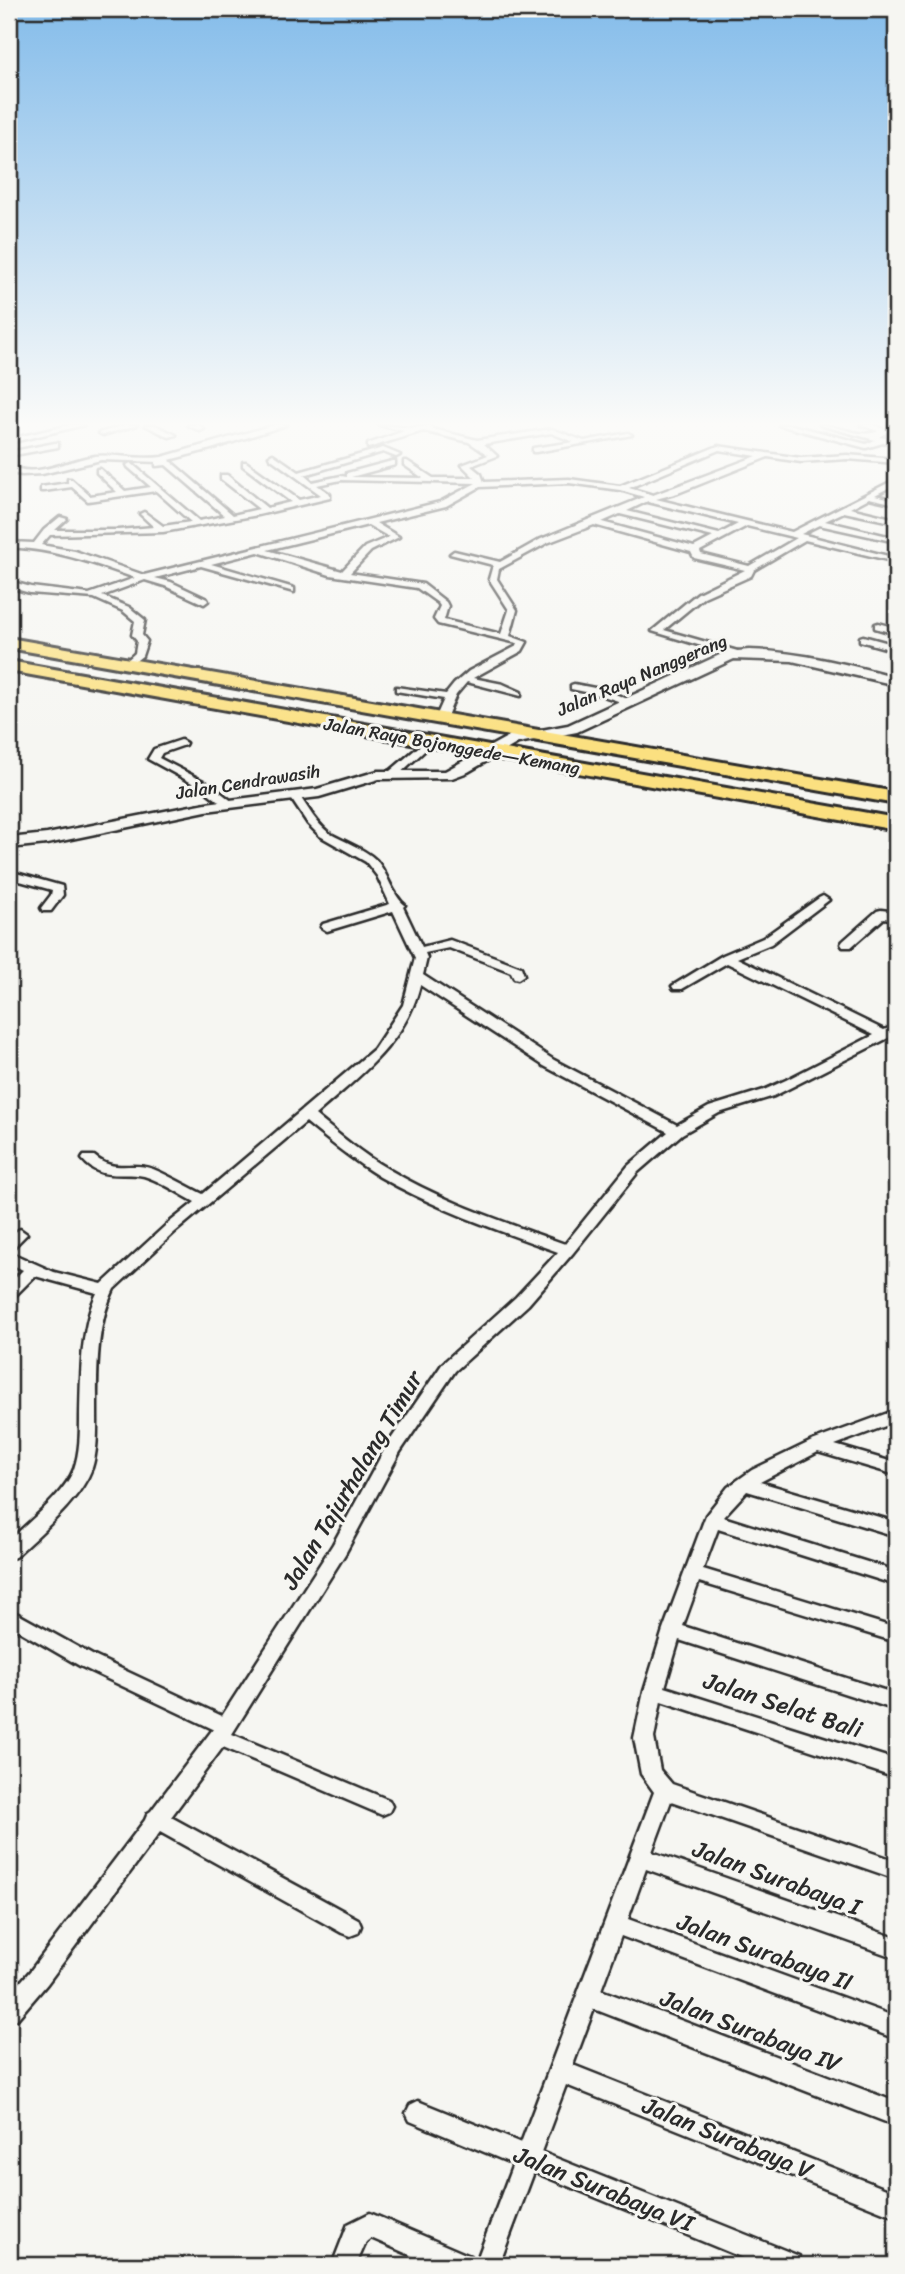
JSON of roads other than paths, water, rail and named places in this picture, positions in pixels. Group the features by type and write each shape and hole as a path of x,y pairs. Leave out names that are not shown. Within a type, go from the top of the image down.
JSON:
{"highway":[{"name":"Jalan Raya Bojonggede—Kemang","path":"9,643 896,798"},
{"name":"Jalan Raya Bojonggede—Kemang","path":"9,666 896,824"},
{"path":"160,693 187,674"}],"street":[{"path":"79,531 82,534"},
{"path":"36,546 47,532 82,534 140,531"},
{"path":"10,586 71,597 96,596 144,578 330,531"},
{"path":"345,573 368,549 395,537 384,531"},
{"path":"505,636 513,610 493,579 493,573 499,564 570,531"},
{"path":"627,531 695,550 732,531"},
{"path":"699,531 722,537"},
{"path":"778,531 896,560"},
{"path":"793,535 800,531"},
{"path":"858,531 896,540"},
{"path":"738,654 657,631 701,595 748,574 750,569 803,538"},
{"path":"11,546 36,546 72,553 168,584 204,601"},
{"path":"256,549 330,572 420,586 444,606 439,621 522,642 523,645 466,679 449,697 447,710 440,719"},
{"path":"695,550 697,556 750,569"},
{"path":"454,554 499,564"},
{"path":"199,563 291,590"},
{"path":"96,596 126,609 140,620 137,635 142,642 141,648 137,657 128,664"},
{"path":"878,626 896,631"},
{"path":"863,639 896,648"},
{"name":"Jalan Raya Nanggerang","path":"488,753 514,739 572,729 716,661 738,654 820,663 896,681"},
{"path":"466,679 500,686 518,694"},
{"path":"574,687 602,692 630,702"},
{"path":"399,689 449,697"},
{"path":"394,773 429,741"},
{"path":"181,743 158,751 153,759 207,787 229,804"},
{"name":"Jalan Cendrawasih","path":"10,844 229,804 295,797 394,773 447,775 463,769 488,753"},
{"path":"9,1552 55,1507 76,1482 83,1468 88,1444 89,1354 105,1290 129,1265 379,1052 410,1004 421,965 419,951 399,905 376,866 324,834 295,797"},
{"path":"9,874 58,888 57,895 47,908"},
{"path":"678,986 727,958 767,941 823,901"},
{"path":"327,927 399,905"},
{"path":"847,944 881,914 896,916"},
{"path":"419,951 450,944 502,962 517,970 519,975"},
{"path":"727,958 891,1032"},
{"path":"417,977 549,1063 677,1131"},
{"name":"Jalan Tajurhalang Timur","path":"9,2011 46,1968 222,1731 296,1620 345,1538 393,1449 440,1380 474,1342 522,1301 568,1250 633,1168 677,1131 714,1110 769,1093 891,1032"},
{"path":"306,1115 342,1145 401,1182 474,1216 568,1250"},
{"path":"89,1159 97,1166 117,1172 150,1172 162,1181 205,1201"},
{"path":"9,1257 68,1282 105,1290"},
{"path":"9,1293 33,1269"},
{"path":"487,2265 664,1790 650,1773 644,1738 654,1691 672,1630 712,1520 721,1506 744,1484 819,1446 896,1416"},
{"path":"819,1446 896,1469"},
{"path":"744,1484 896,1529"},
{"path":"712,1520 896,1578"},
{"path":"693,1573 896,1635"},
{"path":"9,1616 222,1731 382,1806"},
{"path":"672,1630 896,1702"},
{"name":"Jalan Selat Bali","path":"654,1691 896,1769"},
{"name":"Jalan Surabaya I","path":"664,1790 896,1870"},
{"path":"155,1819 350,1926"},
{"name":"Jalan Surabaya I","path":"640,1857 896,1948"},
{"name":"Jalan Surabaya II","path":"615,1924 896,2028"},
{"name":"Jalan Surabaya IV","path":"587,1996 896,2114"},
{"name":"Jalan Surabaya V","path":"559,2071 896,2205"},
{"name":"Jalan Surabaya VI","path":"418,2113 790,2265"},
{"path":"344,2265 358,2233 370,2225 461,2265"}]}
